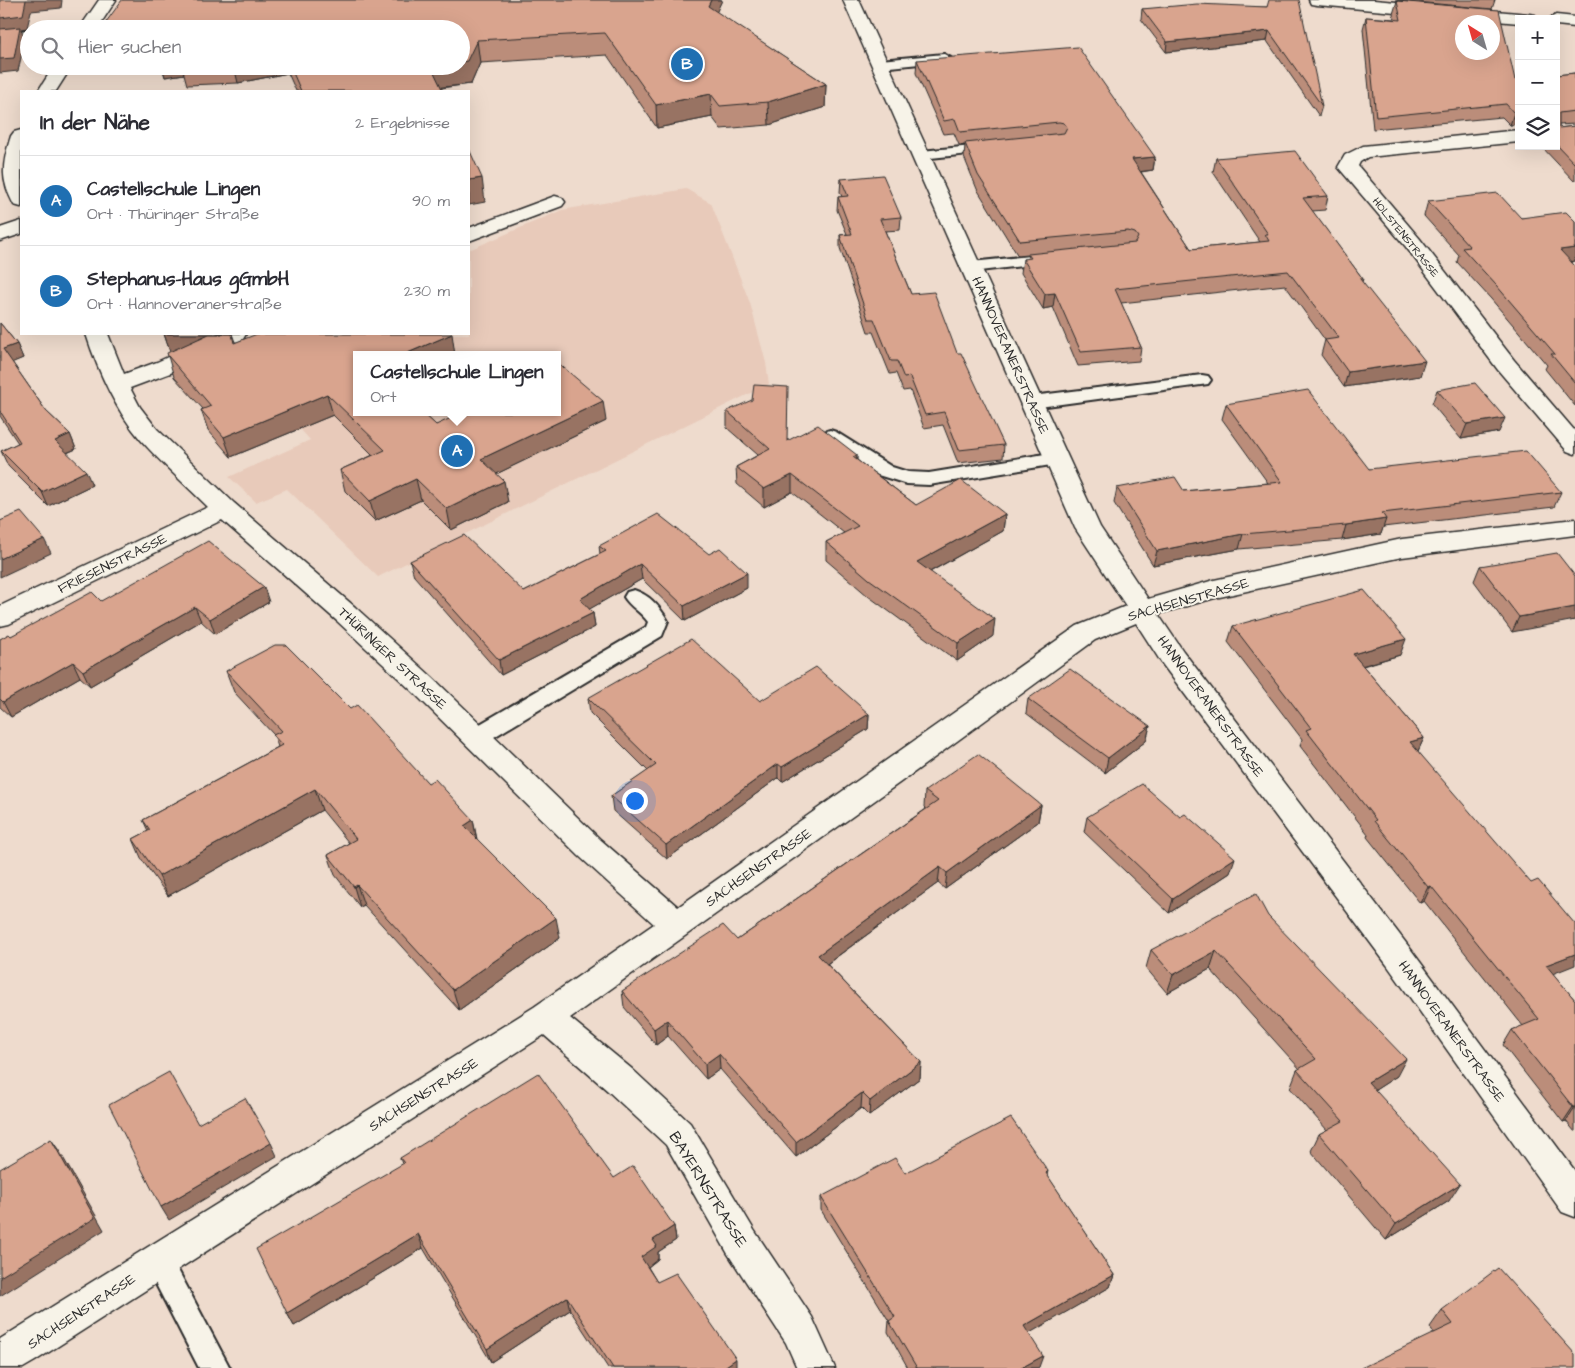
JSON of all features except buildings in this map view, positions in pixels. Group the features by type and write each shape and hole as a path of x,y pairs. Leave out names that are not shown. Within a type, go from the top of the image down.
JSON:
{"street":[{"path":"92,20 108,0"},
{"name":"HANNOVERANERSTRASSE","path":"851,0 1088,528 1173,658 1398,956 1575,1200"},
{"path":"1317,0 1515,18"},
{"path":"1560,20 1575,22"},
{"path":"48,90 57,75"},
{"name":"HOLSTENSTRASSE","path":"1515,136 1363,152 1352,159 1348,167 1413,243 1506,365 1575,446"},
{"path":"20,139 11,167 16,194 20,200"},
{"path":"470,235 555,202"},
{"path":"0,235 20,227"},
{"name":"THÜRINGER STRASSE","path":"97,335 117,385 130,409 149,434 225,509 346,614 590,848 676,924"},
{"path":"117,385 166,367 233,335"},
{"name":"FRIESENSTRASSE","path":"0,617 225,509"},
{"name":"SACHSENSTRASSE","path":"0,1360 546,1017 906,764 1086,633 1142,610 1214,589 1402,548 1575,527"},
{"name":"BAYERNSTRASSE","path":"546,1017 620,1080 678,1134 742,1242 799,1330 816,1368"}],"lane":[{"path":"0,37 20,35"},
{"path":"880,64 958,57"},
{"path":"921,155 1008,147"},
{"path":"971,266 1068,258"},
{"path":"1032,402 1202,380"},
{"path":"830,436 884,471 907,478 929,479 1057,458"},
{"path":"476,737 655,632 658,621 649,608 634,597"},
{"path":"158,1261 215,1368"}],"shaded area":[{"path":"686,189 711,203 750,303 766,363 769,384 378,577 287,489 256,502 229,477 310,440 291,419 313,335 470,335 470,250 562,210"}],"place":[{"name":"Stephanus-Haus gGmbH","path":"687,64"},
{"name":"Castellschule Lingen","path":"457,451"}]}
